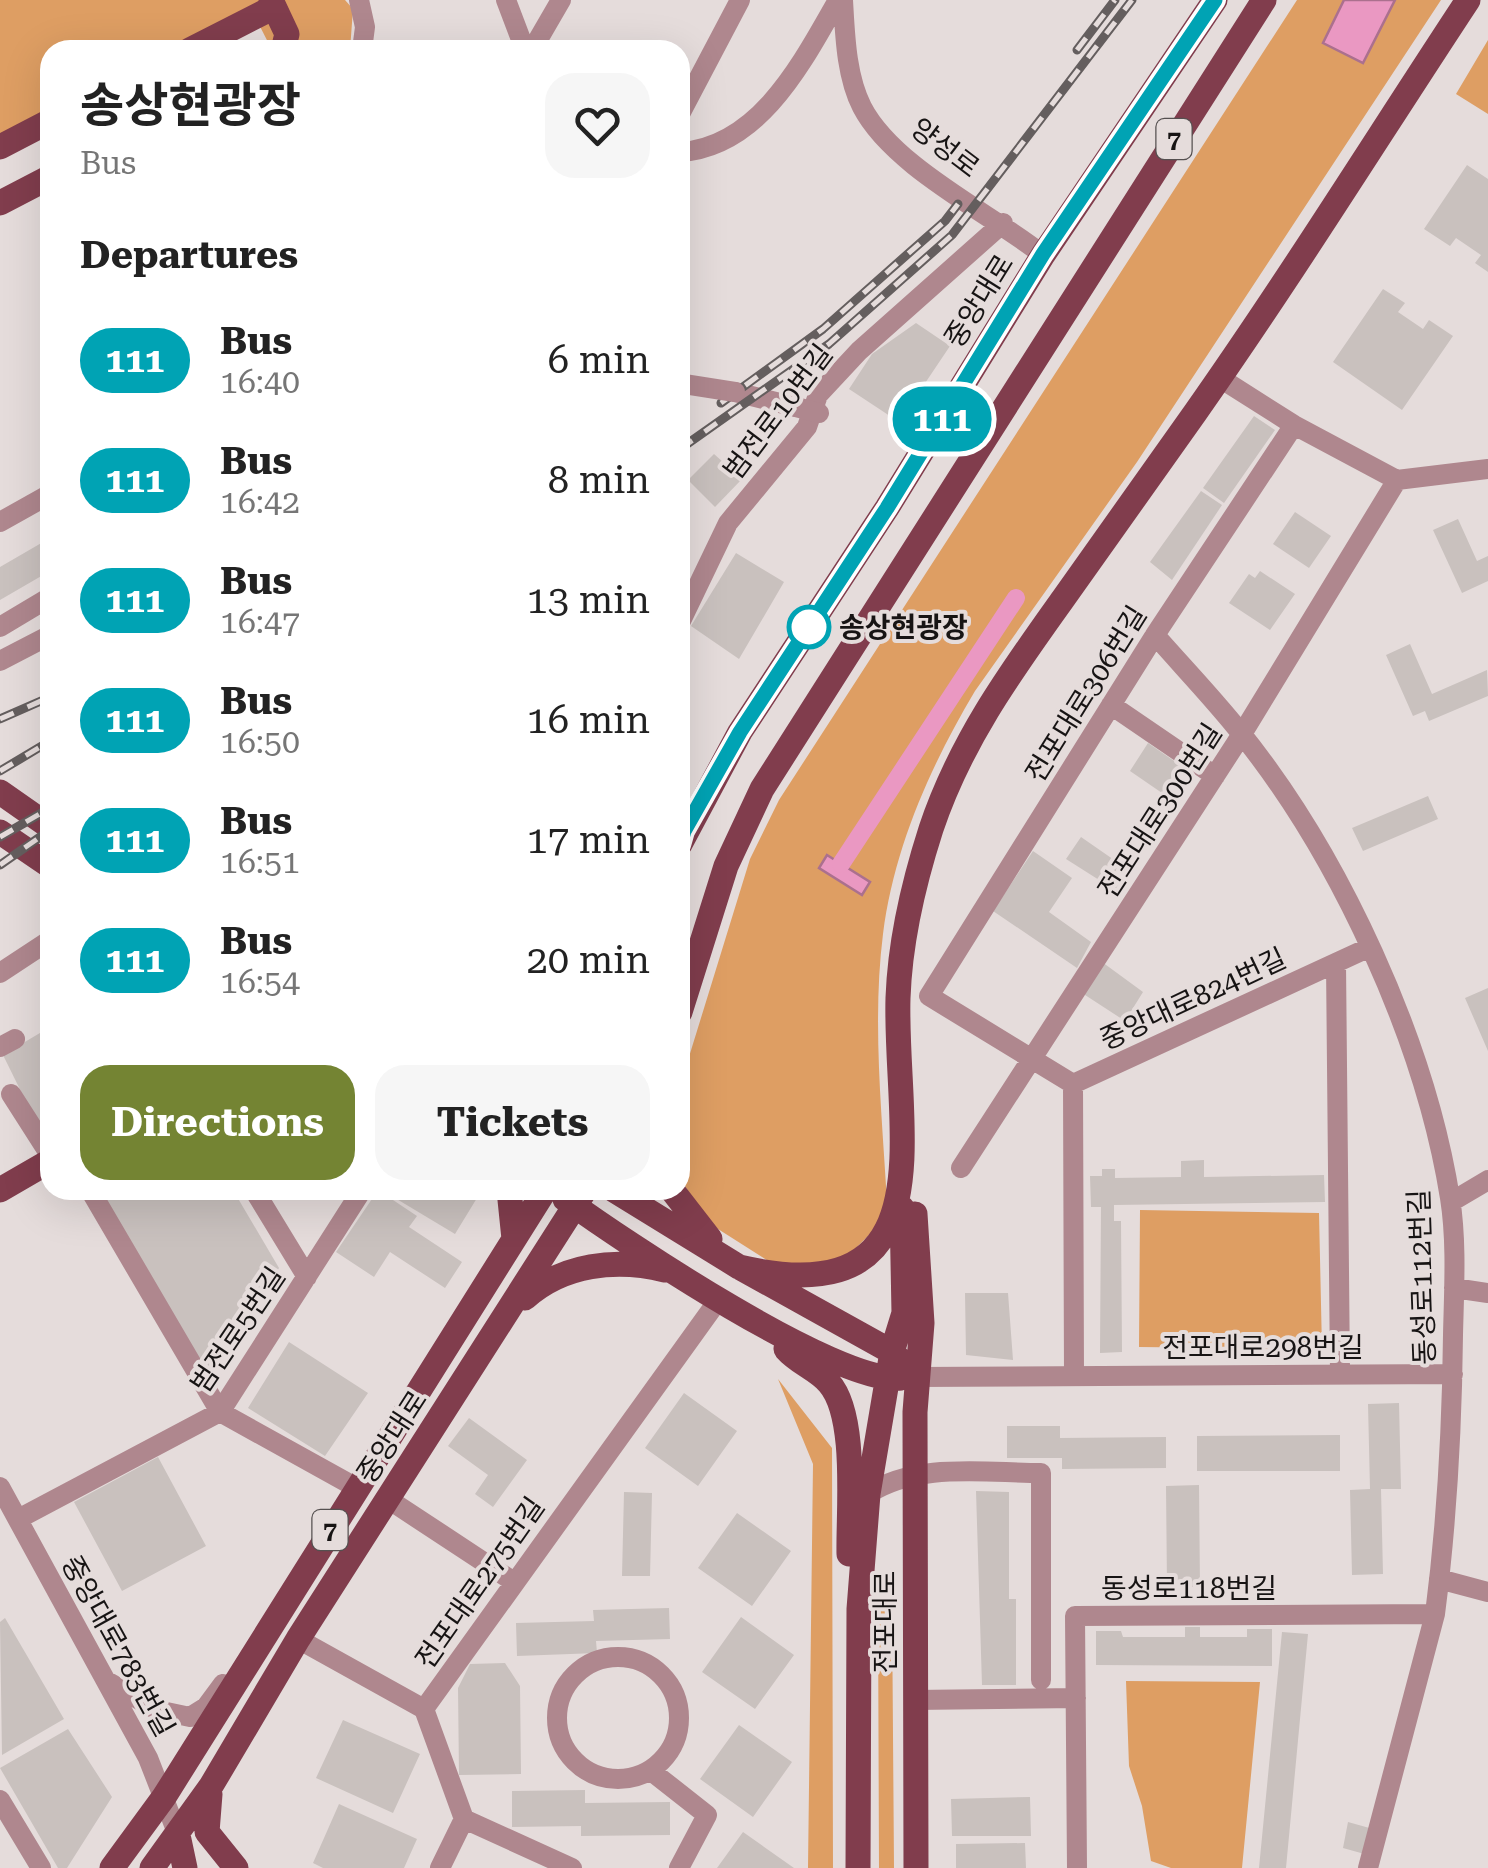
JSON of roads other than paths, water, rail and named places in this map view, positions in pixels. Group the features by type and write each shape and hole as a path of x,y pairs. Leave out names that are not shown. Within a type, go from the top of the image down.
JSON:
{"main road":[{"name":"중앙대로","path":"690,819 740,732 887,508 1043,254 1214,0"},
{"name":"7","path":"690,980 726,866 762,790 1264,0"},
{"path":"680,1200 733,1263 801,1278 858,1263 889,1230 904,1178 898,995 914,881 957,759 994,693 1220,378 1468,0"},
{"path":"208,40 273,4 287,34 286,40"},
{"path":"0,147 40,127"},
{"path":"0,203 40,182"},
{"path":"0,792 40,819"},
{"path":"0,832 40,859"},
{"path":"0,1190 40,1164"},
{"name":"전포대로","path":"858,1868 859,1609 868,1494 892,1352 904,1313 904,1178"},
{"name":"전포대로","path":"904,1178 918,1223 922,1324 917,1377 916,1868"},
{"path":"510,1200 514,1242"},
{"name":"중앙대로","path":"112,1868 164,1797 542,1200"},
{"name":"중앙대로","path":"152,1868 211,1786 298,1639 579,1200"},
{"path":"583,1200 683,1275 776,1332 887,1380 917,1377"},
{"path":"630,1200 892,1352 917,1377"},
{"path":"510,1311 542,1282 574,1270 624,1263 683,1275"},
{"path":"776,1332 789,1354 830,1384 842,1404 850,1563 859,1609"},
{"path":"211,1786 207,1832 236,1868"},
{"path":"178,1836 185,1868"}],"street":[{"path":"360,0 363,40"},
{"path":"506,0 524,40"},
{"path":"534,40 560,0"},
{"path":"690,95 740,0"},
{"path":"690,150 709,147 750,123 802,62 841,0"},
{"name":"양성로","path":"841,0 845,46 862,106 892,146 1043,254"},
{"name":"범전로10번길","path":"690,601 728,523 806,426 818,395 859,351 1002,224"},
{"path":"1220,378 1294,425 1396,480 1488,469"},
{"path":"690,385 819,413"},
{"name":"전포대로306번길","path":"929,996 1155,635 1294,425"},
{"name":"전포대로300번길","path":"962,1168 1216,776 1396,480"},
{"path":"0,522 40,500"},
{"path":"0,627 40,608"},
{"name":"동성로112번길","path":"1155,635 1242,734 1326,859 1403,1031 1440,1144 1451,1202 1451,1469 1439,1579 1434,1614 1368,1868"},
{"path":"0,661 40,639"},
{"path":"1111,705 1216,776"},
{"path":"0,972 40,946"},
{"name":"중앙대로824번길","path":"1073,1084 1368,948"},
{"path":"1336,963 1340,1374"},
{"path":"898,995 929,996 1073,1084 1074,1375"},
{"path":"11,1094 40,1142"},
{"path":"1451,1202 1488,1180"},
{"path":"96,1200 220,1412"},
{"path":"260,1200 308,1276"},
{"name":"범전로5번길","path":"18,1520 220,1412 356,1200"},
{"path":"1454,1288 1488,1293"},
{"name":"전포대로275번길","path":"464,1820 424,1710 720,1299"},
{"name":"전포대로298번길","path":"917,1377 1452,1374"},
{"name":"중앙대로","path":"220,1412 357,1488"},
{"path":"868,1494 890,1480 916,1474 1041,1473 1040,1680"},
{"name":"중앙대로783번길","path":"0,1487 107,1681 164,1797 178,1836"},
{"path":"388,1499 514,1582"},
{"path":"1439,1579 1488,1592"},
{"name":"동성로118번길","path":"1076,1868 1075,1616 1434,1614"},
{"path":"298,1639 424,1710"},
{"path":"107,1681 156,1710 190,1716 206,1706 250,1658"},
{"path":"628,1658 656,1669 674,1692 680,1721 672,1750 651,1770 623,1780 593,1775 570,1757 557,1730 558,1701 573,1676 598,1660 628,1658"},
{"path":"914,1700 1076,1698"},
{"path":"651,1770 707,1815 679,1868"},
{"path":"0,1800 41,1868"},
{"path":"440,1868 464,1820 572,1868"}],"waterway":[{"path":"841,864 1016,598"}],"railway":[{"path":"1077,50 1115,0"},
{"path":"690,442 829,344 952,235 1132,0"},
{"path":"721,403 823,329 945,221 958,204"},
{"path":"0,719 40,701"},
{"path":"0,771 40,747"},
{"path":"0,837 40,814"},
{"path":"0,865 40,837"}],"place":[{"name":"송상현광장","path":"809,627"}]}
